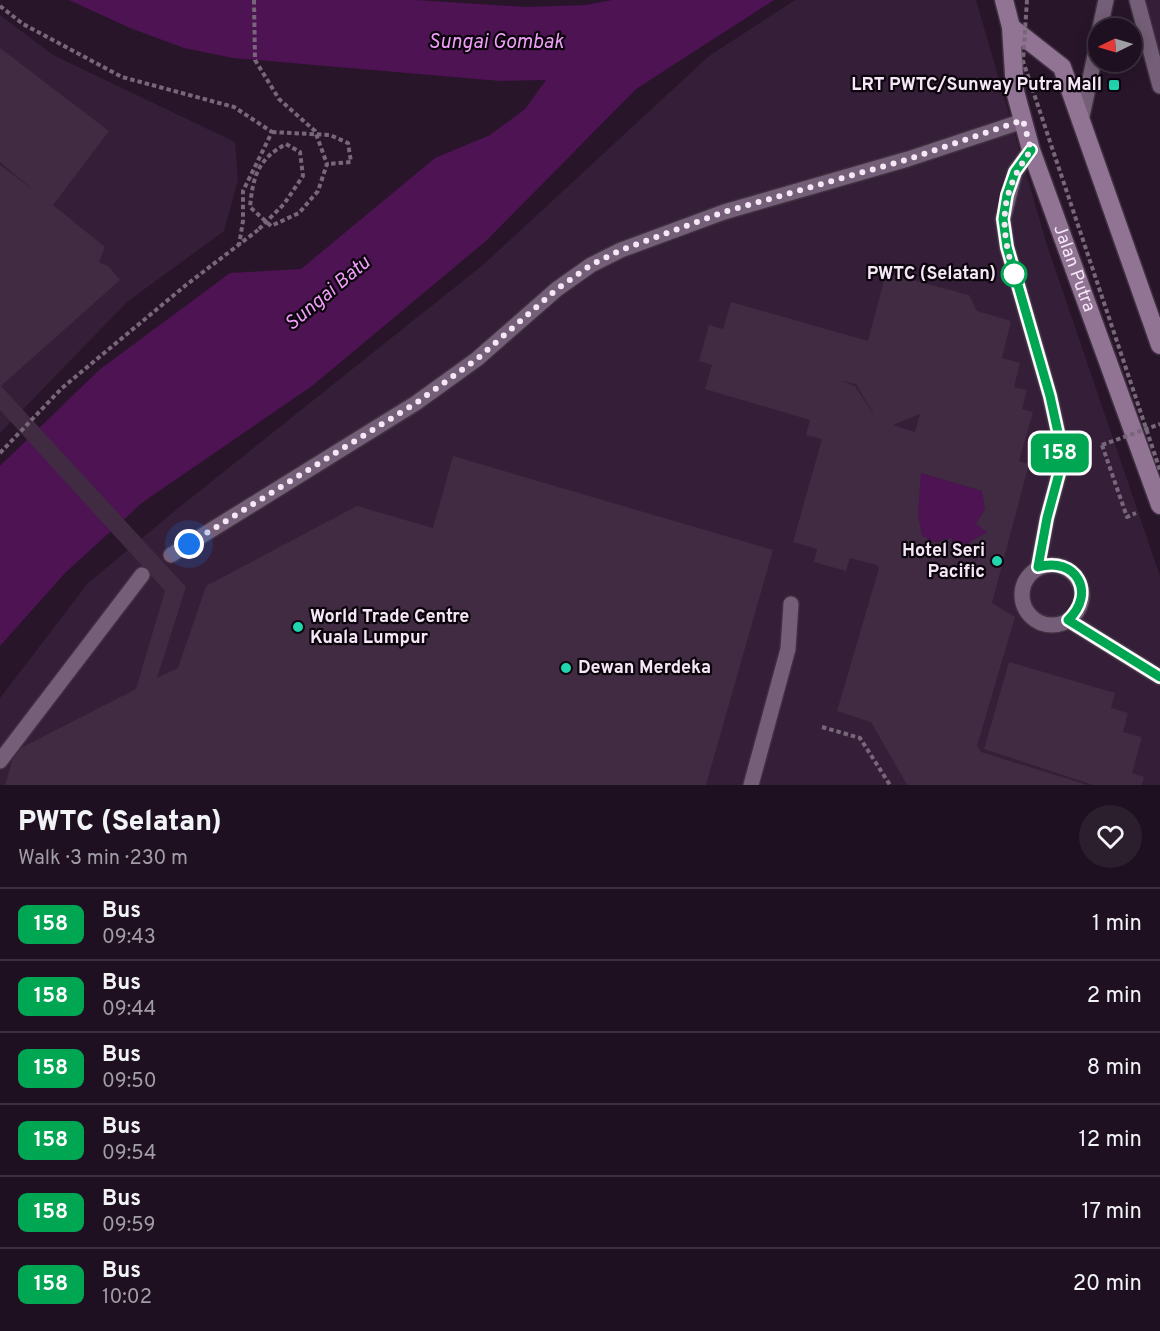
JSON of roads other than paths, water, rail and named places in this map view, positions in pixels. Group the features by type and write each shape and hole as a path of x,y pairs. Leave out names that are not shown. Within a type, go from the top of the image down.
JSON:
{"street":[{"name":"Jalan Putra","path":"1004,0 1011,27 1015,91 1031,150 1160,505"},
{"path":"1011,27 1062,67 1160,345"}],"lane":[{"path":"1102,18 1106,0"},
{"path":"1137,0 1160,86"},
{"path":"1081,121 1091,72"},
{"path":"171,555 416,403 477,359 557,289 591,265 621,250 724,212 909,159 1023,120"},
{"path":"1031,150 1015,172 1007,195 1003,219 1007,247 1050,396 1059,437 1061,466 1047,518 1038,567 1024,581 1021,591 1026,610 1040,623 1059,624 1068,620 1081,604 1080,584 1067,568 1058,564 1038,567"},
{"path":"0,761 142,575"},
{"path":"751,785 788,649 791,604"},
{"path":"1068,620 1160,677"}],"water":[{"path":"69,0 416,0 527,7 586,5 612,0 774,0 636,89 487,240 312,386 143,502 65,573 0,646 0,466 99,370 230,273 301,269 435,158 490,135 525,109 546,80 500,81 233,58 184,48 130,28"},
{"path":"921,473 982,491 985,509 976,524 987,532 953,552 952,538 934,542 922,536 918,514"}],"place":[{"name":"LRT PWTC/Sunway Putra Mall","path":"1114,85"},
{"name":"PWTC (Selatan)","path":"1014,274"},
{"name":"Hotel Seri Pacific","path":"997,561"},
{"name":"World Trade Centre Kuala Lumpur","path":"298,627"},
{"name":"Dewan Merdeka","path":"566,668"}],"water label":[{"name":"Sungai Gombak","path":"496,43"},
{"name":"Sungai Batu","path":"328,294"}]}
